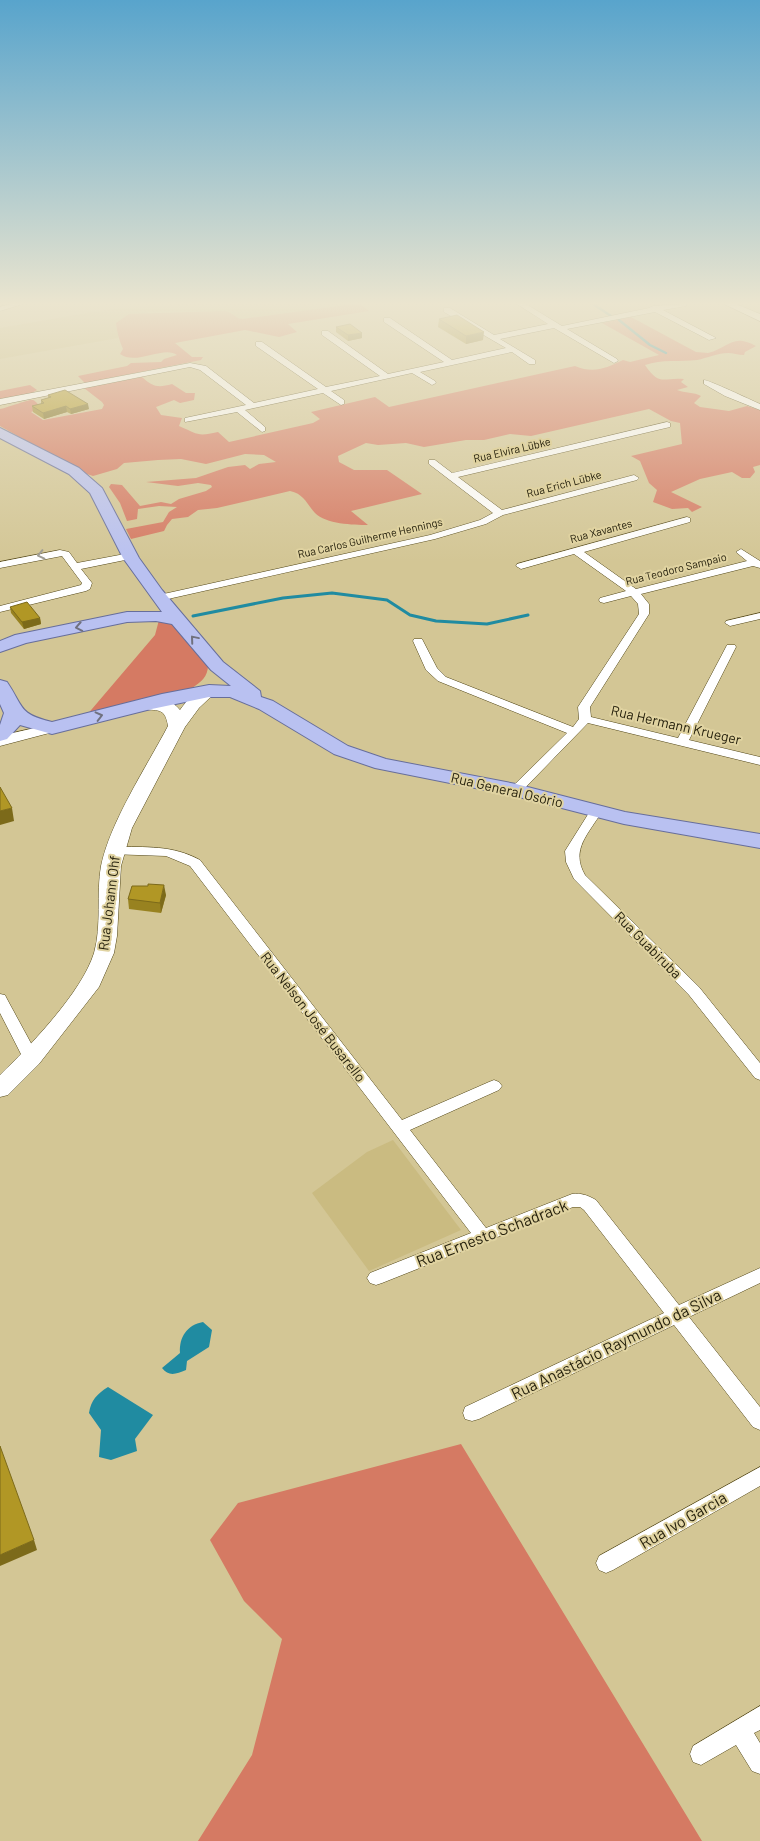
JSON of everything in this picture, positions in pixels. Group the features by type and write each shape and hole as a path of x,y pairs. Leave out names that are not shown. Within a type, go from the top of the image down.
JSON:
{"main road":[{"name":"Rua General Osório","path":"0,432 74,472 97,491 130,556 159,598 213,661 266,705 341,750 382,764 516,790 596,811 760,841"},
{"path":"127,617 144,609 159,598"},
{"path":"0,648 21,639 127,617 156,616 178,620"},
{"path":"209,692 218,680 213,661"},
{"path":"0,686 14,713 31,723 52,728 186,692 206,683 212,672 213,661"},
{"name":"Rua General Osório","path":"147,704 209,692 233,692 266,705"},
{"name":"Rua Johann Ohf","path":"0,1089 31,1058 89,987 104,953 110,919 109,892 114,851 131,811 177,726 193,704 209,692"},
{"path":"147,704 161,705 170,709 176,715 177,726"},
{"path":"0,735 10,726 14,713"}],"street":[{"path":"0,402 64,390"},
{"path":"232,390 253,406"},
{"path":"188,420 324,390 341,402"},
{"path":"721,390 760,407"},
{"path":"240,409 262,429"},
{"name":"Rua Elvira Lübke","path":"450,476 667,425"},
{"path":"432,462 500,513"},
{"name":"Rua Erich Lübke","path":"500,513 634,478"},
{"name":"Rua Carlos Guilherme Hennings","path":"159,598 432,537 484,522 500,513"},
{"name":"Rua Xavantes","path":"521,566 688,520"},
{"path":"516,790 580,727 585,719 584,707 644,614 645,608 642,601 633,592 576,551"},
{"path":"0,565 60,552 66,554 87,583 86,587 0,610"},
{"path":"741,552 757,564"},
{"path":"75,567 130,556"},
{"name":"Rua Teodoro Sampaio","path":"604,600 757,564"},
{"path":"730,623 760,616"},
{"path":"418,641 432,670 442,679 575,732"},
{"path":"682,742 731,647"},
{"name":"Rua Hermann Krueger","path":"585,719 760,761"},
{"path":"0,741 52,728"},
{"name":"Rua Guabiruba","path":"596,811 572,851 573,867 581,879 694,991 760,1074"},
{"name":"Rua Nelson José Busarello","path":"114,851 165,852 183,855 195,863 483,1236"},
{"path":"0,999 31,1058"},
{"path":"398,1128 494,1086"},
{"name":"Rua Ernesto Schadrack","path":"376,1278 572,1201 582,1200 590,1204 677,1314"},
{"name":"Rua Anastácio Raymundo da Silva","path":"472,1412 760,1275"},
{"path":"677,1314 760,1421"},
{"name":"Rua Ivo Garcia","path":"606,1563 760,1476"},
{"path":"701,1754 760,1718"},
{"path":"739,1730 760,1763"}],"shaded area":[{"path":"37,390 32,393 0,399 0,391"},
{"path":"86,390 181,390 186,393 195,393 194,400 180,403 174,400 156,407 161,415 182,418 179,426 198,434 218,432 229,442 313,423 320,419 311,412 375,397 389,407 467,390 677,390 701,396 694,403 700,407 729,411 747,406 760,410 760,465 753,467 755,472 750,478 742,478 732,472 700,479 671,492 702,507 692,512 688,508 672,509 653,502 657,490 649,483 640,461 631,456 682,444 680,423 671,421 649,409 531,436 510,434 484,440 466,440 424,447 406,443 378,445 366,443 338,456 339,462 354,470 387,470 422,494 351,511 368,525 355,525 326,520 315,513 302,497 290,491 217,508 198,510 188,517 172,519 164,531 131,539 126,529 163,522 169,512 177,507 159,506 138,509 137,519 127,521 120,503 109,487 111,484 122,485 140,506 161,502 171,504 179,499 206,491 212,487 211,485 198,483 178,486 146,482 196,478 228,467 245,465 250,469 259,464 276,462 264,455 245,454 206,464 181,459 158,460 124,463 117,469 93,476 81,472 0,426 0,409 31,400 42,408 31,412 43,420 102,409 104,405 102,402"},
{"path":"159,620 171,623 208,665 207,673 203,679 192,688 86,716 155,635"},
{"path":"393,1140 461,1230 369,1271 312,1193 367,1152"},
{"path":"461,1444 702,1841 198,1841 252,1755 282,1639 244,1601 210,1540 238,1503"}],"water":[{"path":"203,1322 212,1330 209,1347 187,1361 186,1370 173,1374 167,1373 162,1368 180,1353 181,1342 185,1333 188,1329"},
{"path":"108,1387 153,1415 135,1439 137,1451 111,1460 99,1457 101,1430 89,1413 95,1398"}],"building":[{"path":"65,390 88,404 70,409 66,406 43,413 32,406 44,403 41,400 51,397 48,395"},
{"path":"27,602 40,618 22,622 10,607"},
{"path":"0,787 12,808 0,811"},
{"path":"148,884 164,885 160,903 128,899 132,886 148,886"},
{"path":"0,1446 34,1540 0,1555"}],"waterway":[{"path":"193,616 283,598 332,593 387,600 410,615 436,621 487,624 528,615"}]}
